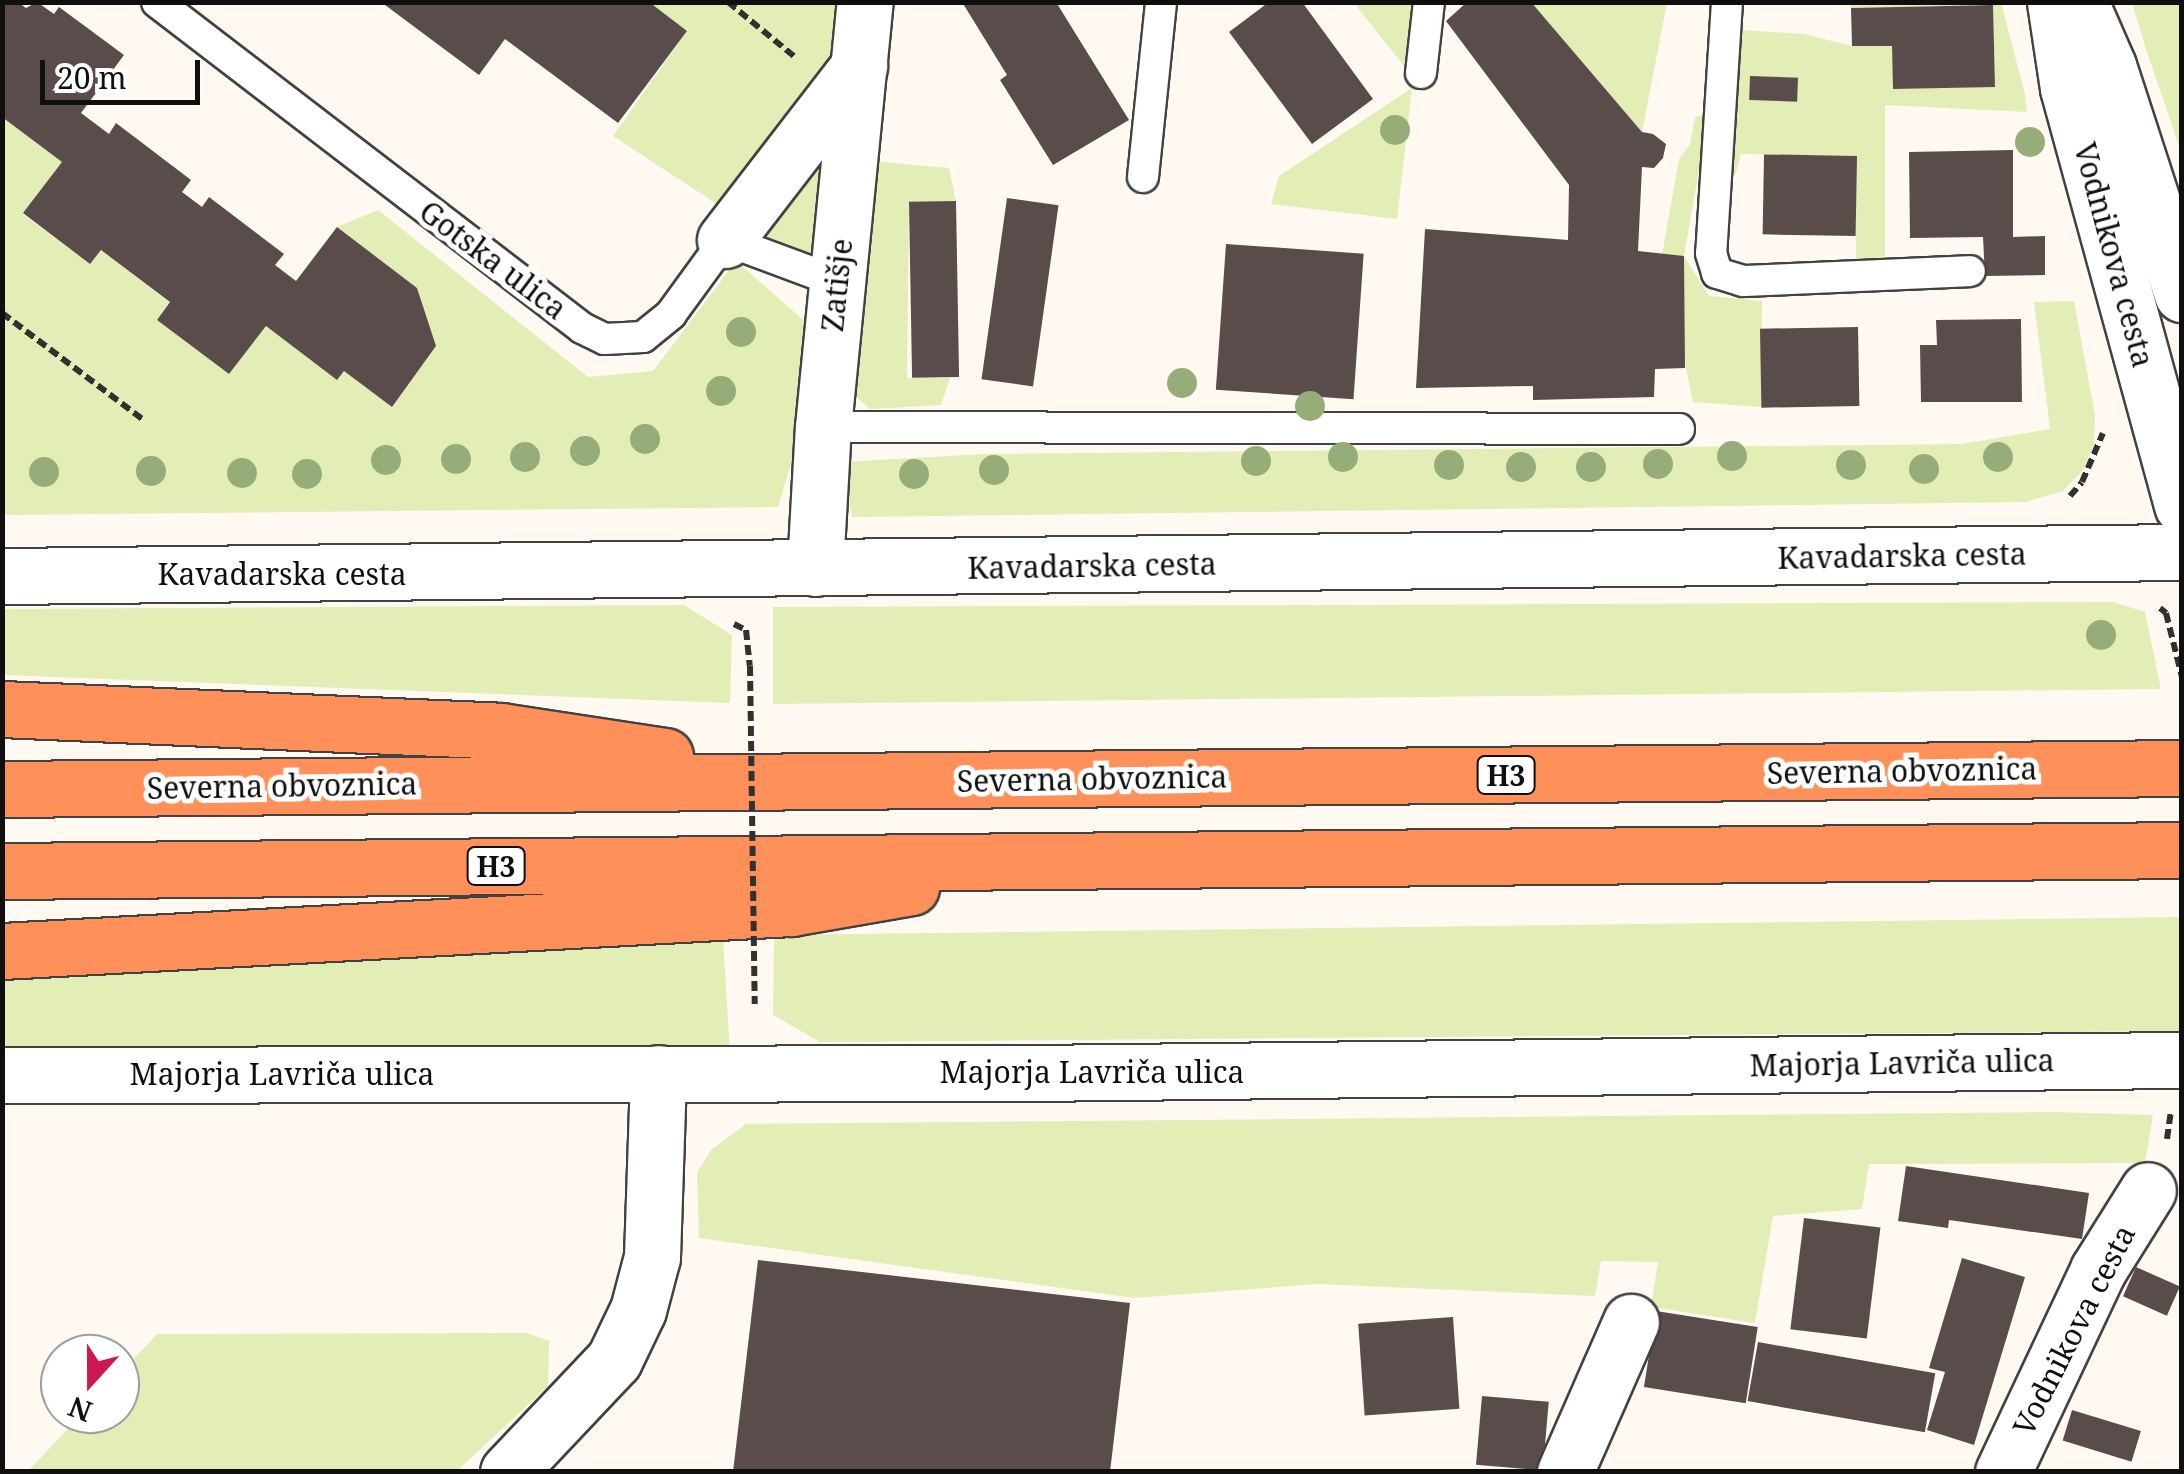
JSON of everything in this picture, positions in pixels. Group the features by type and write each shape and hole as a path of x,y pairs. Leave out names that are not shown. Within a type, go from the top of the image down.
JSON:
{"highway":[{"path":"2,709 502,731 832,781"},
{"name":"Severna obvoznica","path":"2,789 2182,768"},
{"name":"H3","path":"2,871 2182,850"},
{"path":"2,951 791,908 890,894 990,861"}],"street":[{"name":"Zatišje","path":"815,568 823,427 838,282 849,79 865,2"},
{"name":"Vodnikova cesta","path":"2055,2 2068,88 2182,506"},
{"name":"Vodnikova cesta","path":"2080,2 2108,66 2182,294"},
{"path":"725,240 849,79"},
{"name":"Kavadarska cesta","path":"2,576 2182,552"},
{"name":"Majorja Lavriča ulica","path":"2,1075 1030,1074 2182,1060"},
{"path":"508,1472 614,1360 638,1310 652,1257 658,1073"},
{"name":"Vodnikova cesta","path":"2004,1472 2098,1270 2148,1190"},
{"path":"1565,1472 1631,1322"}],"lane":[{"name":"Gotska ulica","path":"157,2 582,328 604,339 643,337 671,314 725,240"},
{"path":"1143,177 1161,2"},
{"path":"1421,74 1429,2"},
{"path":"1728,2 1711,254 1717,273 1743,281 1970,271"},
{"path":"725,240 838,282"},
{"path":"823,427 1679,428"}],"path":[{"path":"728,2 849,79"},
{"path":"2,313 145,421"},
{"path":"2166,613 2182,676"},
{"path":"730,622 746,630 750,666 754,1004"}],"green space":[{"path":"649,3 837,3 831,57 726,210 613,136 687,31"},
{"path":"1354,3 1412,3 1404,66"},
{"path":"1531,3 1667,3 1642,132"},
{"path":"1850,3 2001,3 2025,94 2027,112 1885,105 1885,262 1856,261 1856,156 1741,154 1735,176 1729,176 1742,30 1804,34 1852,46 1892,46 1894,89 1995,86 1993,5 1851,8"},
{"path":"2132,3 2181,3 2181,152 2145,46"},
{"path":"1412,88 1397,219 1271,204 1279,176"},
{"path":"1709,113 1684,256 1709,296 1762,301 1761,407 1693,402 1662,255 1679,159 1690,144 1695,117"},
{"path":"2,117 62,162 23,214 90,264 101,250 169,302 157,320 229,374 266,326 337,380 344,371 392,407 436,346 417,288 337,227 378,210 588,377 653,371 736,261 817,332 797,444 778,507 3,515"},
{"path":"829,135 817,257 759,235"},
{"path":"870,161 949,168 956,201 909,203 907,378 950,378 941,405 870,409 851,392"},
{"path":"2074,301 2095,415 2094,444 2083,470 2063,491 2026,502 852,517 843,462 985,454 1961,444 2050,429 2034,302"},
{"path":"2113,602 2145,612 2161,689 773,704 773,607"},
{"path":"684,605 732,635 730,703 3,675 3,609"},
{"path":"2181,917 2181,1031 820,1042 773,1015 774,935"},
{"path":"723,940 730,1053 3,1058 3,980"},
{"path":"2054,1112 2153,1115 2145,1163 1869,1164 1862,1209 1773,1216 1755,1323 1651,1307 1658,1262 1601,1261 1595,1296 1317,1284 1134,1298 699,1238 697,1173 711,1150 746,1124"},
{"path":"527,1333 549,1341 548,1386 457,1471 28,1471 63,1434 140,1434 140,1352 157,1334"}],"building":[{"path":"2,2 18,2 26,8 37,2 54,14 59,7 124,55 81,113 109,134 116,123 191,180 182,192 202,207 209,197 284,254 275,265 296,281 337,227 417,288 436,346 392,407 344,371 337,380 266,326 229,374 157,320 170,302 101,250 90,264 23,213 62,162 2,117"},
{"path":"381,2 649,2 687,31 618,123 505,39 479,75"},
{"path":"962,2 1056,2 1129,120 1053,165 1000,80 1007,75"},
{"path":"1269,2 1302,2 1373,99 1312,144 1229,32"},
{"path":"1467,2 1531,2 1642,132 1653,134 1666,144 1663,158 1654,168 1642,167 1638,251 1684,256 1685,368 1655,369 1654,397 1533,400 1533,386 1416,388 1425,229 1568,240 1569,185 1446,21"},
{"path":"1993,5 1995,87 1893,89 1892,46 1852,46 1851,8"},
{"path":"1750,76 1798,78 1797,102 1749,100"},
{"path":"2013,150 2013,237 2045,236 2045,275 1985,276 1983,237 1910,238 1909,152"},
{"path":"1764,154 1857,156 1856,236 1763,234"},
{"path":"1007,198 1058,205 1033,386 982,379"},
{"path":"956,201 959,377 912,378 909,202"},
{"path":"1226,244 1364,254 1353,399 1216,390"},
{"path":"2021,319 2022,402 1921,402 1920,345 1937,345 1936,320"},
{"path":"1858,327 1859,406 1761,408 1760,329"},
{"path":"1906,1166 2089,1193 2082,1239 1949,1220 1948,1228 1898,1221"},
{"path":"1804,1218 1880,1227 1867,1339 1790,1329"},
{"path":"1962,1258 2025,1277 1974,1445 1927,1430 1945,1372 1929,1368"},
{"path":"758,1260 1130,1303 1110,1472 733,1472"},
{"path":"2136,1267 2180,1287 2167,1316 2123,1296"},
{"path":"1656,1311 1758,1327 1746,1403 1644,1387"},
{"path":"1453,1317 1459,1409 1365,1415 1358,1324"},
{"path":"1758,1342 1935,1373 1925,1432 1748,1401"},
{"path":"1482,1396 1549,1402 1543,1471 1476,1465"},
{"path":"2072,1410 2141,1431 2131,1462 2063,1441"}]}
